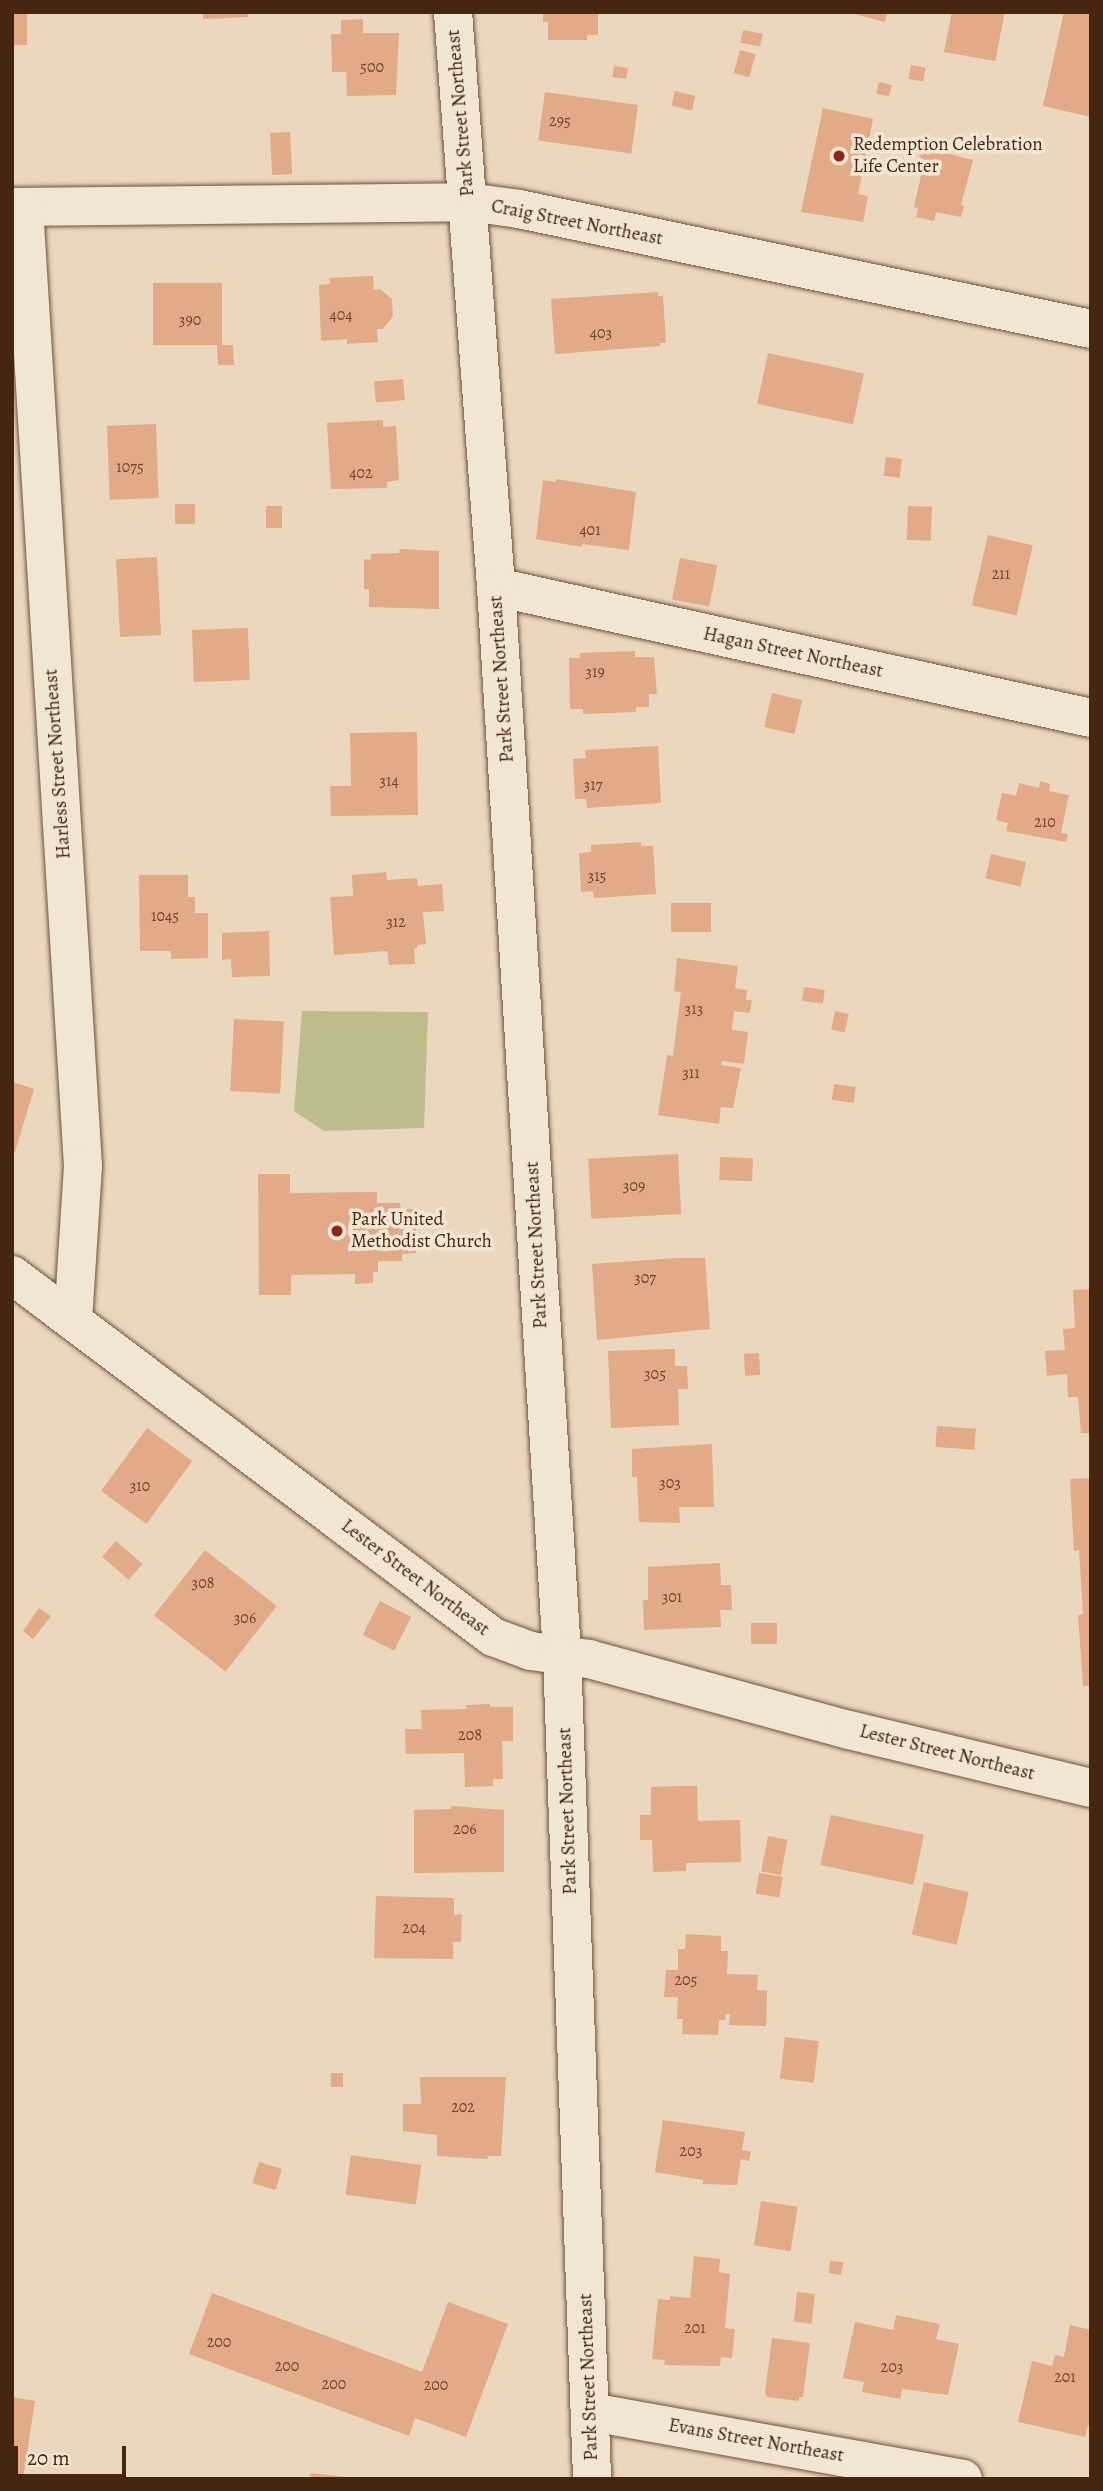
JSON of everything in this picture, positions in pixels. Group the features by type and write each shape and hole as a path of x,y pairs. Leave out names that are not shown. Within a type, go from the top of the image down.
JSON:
{"street":[{"name":"Park Street Northeast","path":"453,12 496,587 562,1655 592,2479"},
{"name":"Craig Street Northeast","path":"18,207 468,202 519,209 1091,329"},
{"name":"Harless Street Northeast","path":"18,207 83,1166 73,1321"},
{"name":"Hagan Street Northeast","path":"496,587 1091,718"},
{"name":"Lester Street Northeast","path":"12,1275 493,1637 531,1651 589,1659 849,1730 1091,1788"},
{"name":"Evans Street Northeast","path":"591,2412 963,2479"}],"shaded area":[{"path":"302,1011 428,1012 424,1128 324,1131 294,1111"}],"building":[{"path":"12,12 27,12 27,45 12,45"},
{"path":"203,12 248,12 248,17 203,19"},
{"path":"543,12 598,12 598,35 587,35 587,40 548,40 548,22 543,22"},
{"path":"847,12 887,12 885,22"},
{"path":"952,12 1005,12 995,61 944,52"},
{"path":"1064,12 1091,12 1091,117 1043,106"},
{"path":"363,19 363,33 399,33 396,95 347,96 346,72 332,72 331,34 341,34 341,20"},
{"path":"743,30 763,34 760,47 741,43"},
{"path":"740,50 755,54 749,77 734,73"},
{"path":"911,65 926,68 923,82 908,79"},
{"path":"614,66 628,68 626,79 612,77"},
{"path":"879,82 892,85 889,97 876,94"},
{"path":"675,91 695,96 692,111 671,106"},
{"path":"545,92 638,105 631,154 538,141"},
{"name":"Redemption Celebration Life Center","path":"823,108 873,119 858,194 868,196 863,222 801,212"},
{"path":"290,132 292,174 272,175 270,133"},
{"path":"930,149 973,160 961,205 964,206 961,217 936,212 934,221 916,217 918,208 914,207 921,176 915,174 920,153 929,155"},
{"path":"373,276 374,290 380,289 392,299 393,316 383,329 377,329 378,342 347,344 347,339 321,341 319,285 330,284 329,278"},
{"path":"153,283 222,283 222,345 233,345 234,365 218,365 217,345 153,345"},
{"path":"658,292 658,296 663,296 666,343 660,343 660,346 555,354 551,299"},
{"path":"768,353 864,373 853,424 757,404"},
{"path":"403,379 405,400 376,402 374,382"},
{"path":"383,420 383,427 396,426 399,480 387,482 387,488 331,489 327,423"},
{"path":"156,424 159,498 110,500 107,426"},
{"path":"886,457 902,459 900,478 884,476"},
{"path":"556,479 636,492 629,550 582,544 582,547 536,539 543,480 556,482"},
{"path":"175,504 195,504 195,524 175,524"},
{"path":"266,506 282,506 282,528 266,528"},
{"path":"908,506 932,507 931,541 907,540"},
{"path":"988,535 1033,545 1017,616 972,605"},
{"path":"400,549 439,551 439,609 369,607 369,589 364,589 364,559 371,560 371,554 399,553"},
{"path":"157,557 161,635 120,637 116,559"},
{"path":"680,558 717,565 709,606 672,599"},
{"path":"248,628 250,680 194,682 192,630"},
{"path":"635,651 635,657 654,657 657,694 649,694 649,707 636,707 636,712 583,714 583,709 570,709 569,658 580,658 580,653"},
{"path":"772,693 802,700 794,734 764,727"},
{"path":"417,732 418,815 331,816 330,786 351,786 350,733"},
{"path":"658,746 661,803 587,808 586,799 575,799 573,759 586,758 585,750"},
{"path":"1040,781 1050,784 1049,791 1069,795 1061,833 1068,834 1066,842 1006,831 1008,823 996,820 1002,793 1016,796 1019,783 1039,788"},
{"path":"641,842 641,846 653,846 656,894 594,898 593,891 581,892 579,853 591,852 591,845"},
{"path":"991,854 1026,862 1020,886 985,878"},
{"path":"386,872 387,880 417,878 418,886 442,884 444,911 423,912 426,944 417,945 414,949 415,964 389,965 387,951 334,955 330,897 353,896 352,875"},
{"path":"139,875 188,875 188,897 195,897 195,913 208,913 208,958 171,959 171,951 140,951"},
{"path":"671,903 711,903 711,932 671,932"},
{"path":"269,931 270,976 232,977 231,959 222,960 222,933"},
{"path":"677,958 738,966 735,988 747,990 746,1000 752,1000 750,1013 734,1011 732,1030 748,1032 744,1064 722,1061 721,1065 741,1068 733,1108 721,1107 719,1124 658,1115 667,1055 673,1056 681,992 674,991"},
{"path":"804,987 825,990 823,1004 802,1001"},
{"path":"835,1011 849,1014 845,1032 831,1030"},
{"path":"234,1019 284,1022 280,1094 230,1091"},
{"path":"12,1082 34,1089 15,1152 12,1151"},
{"path":"834,1084 856,1087 854,1103 832,1100"},
{"path":"678,1154 681,1214 591,1219 588,1159"},
{"path":"720,1157 753,1158 752,1181 719,1180"},
{"name":"Park United Methodist Church","path":"258,1174 290,1174 290,1193 377,1192 377,1203 400,1203 401,1209 416,1209 416,1253 402,1254 402,1261 378,1261 378,1272 373,1272 373,1283 355,1284 355,1274 291,1275 291,1295 259,1295"},
{"path":"705,1258 710,1329 597,1340 592,1264"},
{"path":"1091,1289 1091,1433 1081,1433 1078,1397 1068,1397 1067,1374 1047,1376 1045,1351 1065,1350 1063,1329 1075,1328 1073,1290"},
{"path":"675,1349 675,1366 687,1366 688,1389 678,1389 679,1425 611,1428 608,1351"},
{"path":"759,1353 760,1375 745,1376 744,1354"},
{"path":"937,1426 976,1429 974,1450 936,1447"},
{"path":"147,1428 192,1461 146,1524 101,1491"},
{"path":"712,1444 714,1507 679,1507 680,1523 639,1522 637,1477 632,1477 632,1449"},
{"path":"1091,1478 1091,1686 1083,1686 1078,1615 1083,1614 1079,1550 1074,1551 1070,1479"},
{"path":"116,1541 142,1564 129,1580 102,1557"},
{"path":"205,1550 277,1606 226,1671 154,1615"},
{"path":"720,1563 721,1585 731,1585 732,1610 720,1610 721,1627 644,1630 643,1600 648,1600 648,1567"},
{"path":"380,1601 411,1617 394,1651 363,1635"},
{"path":"39,1608 51,1616 33,1639 23,1631"},
{"path":"751,1623 777,1623 777,1644 751,1644"},
{"path":"490,1704 490,1707 513,1707 513,1741 502,1741 503,1779 493,1779 493,1786 465,1787 464,1753 406,1754 405,1729 422,1729 421,1710 466,1709 466,1705"},
{"path":"697,1786 698,1821 740,1820 741,1862 686,1863 686,1871 653,1872 652,1840 640,1840 640,1815 651,1815 651,1787"},
{"path":"451,1806 504,1810 504,1872 414,1873 414,1810 451,1809"},
{"path":"831,1815 924,1835 913,1885 820,1865"},
{"path":"768,1836 788,1840 781,1875 761,1871"},
{"path":"759,1873 783,1877 779,1897 756,1894"},
{"path":"924,1882 969,1892 957,1945 912,1935"},
{"path":"376,1896 454,1898 454,1915 462,1914 461,1942 453,1942 453,1959 374,1958"},
{"path":"686,1934 721,1936 721,1951 728,1951 727,1974 758,1975 757,1990 767,1991 766,2026 729,2025 730,2014 726,2014 725,2020 719,2020 718,2035 682,2034 683,2019 677,2019 678,1997 664,1997 666,1970 678,1970 678,1949 685,1949"},
{"path":"785,2037 819,2041 814,2083 780,2079"},
{"path":"331,2073 343,2073 343,2087 331,2087"},
{"path":"420,2077 506,2077 501,2156 487,2156 488,2159 437,2156 437,2135 403,2131 403,2104 421,2104"},
{"path":"663,2120 745,2132 742,2150 751,2152 749,2161 741,2159 737,2185 703,2184 703,2180 655,2172"},
{"path":"351,2155 421,2165 416,2204 345,2195"},
{"path":"259,2162 282,2169 276,2190 253,2183"},
{"path":"761,2201 798,2207 791,2251 754,2245"},
{"path":"694,2256 720,2259 719,2272 730,2274 725,2328 735,2329 732,2358 721,2357 720,2366 664,2365 665,2360 652,2359 658,2299 670,2300 670,2296 690,2298"},
{"path":"830,2261 843,2262 841,2275 829,2273"},
{"path":"797,2292 815,2294 812,2324 794,2322"},
{"path":"212,2293 422,2372 448,2302 508,2324 466,2437 415,2418 409,2436 189,2354"},
{"path":"896,2315 940,2324 936,2339 959,2344 948,2395 902,2389 900,2399 862,2392 864,2382 843,2378 855,2322 893,2330"},
{"path":"1070,2325 1091,2330 1091,2426 1088,2426 1085,2437 1018,2422 1032,2361 1052,2366 1055,2355 1064,2357"},
{"path":"772,2338 810,2343 803,2397 799,2397 799,2401 767,2397 765,2392"},
{"path":"12,2397 35,2401 23,2479 12,2479"},
{"path":"311,2473 345,2477 345,2479 310,2479"}],"place":[{"name":"Redemption Celebration Life Center","path":"839,156"},
{"name":"Park United Methodist Church","path":"337,1231"}]}
